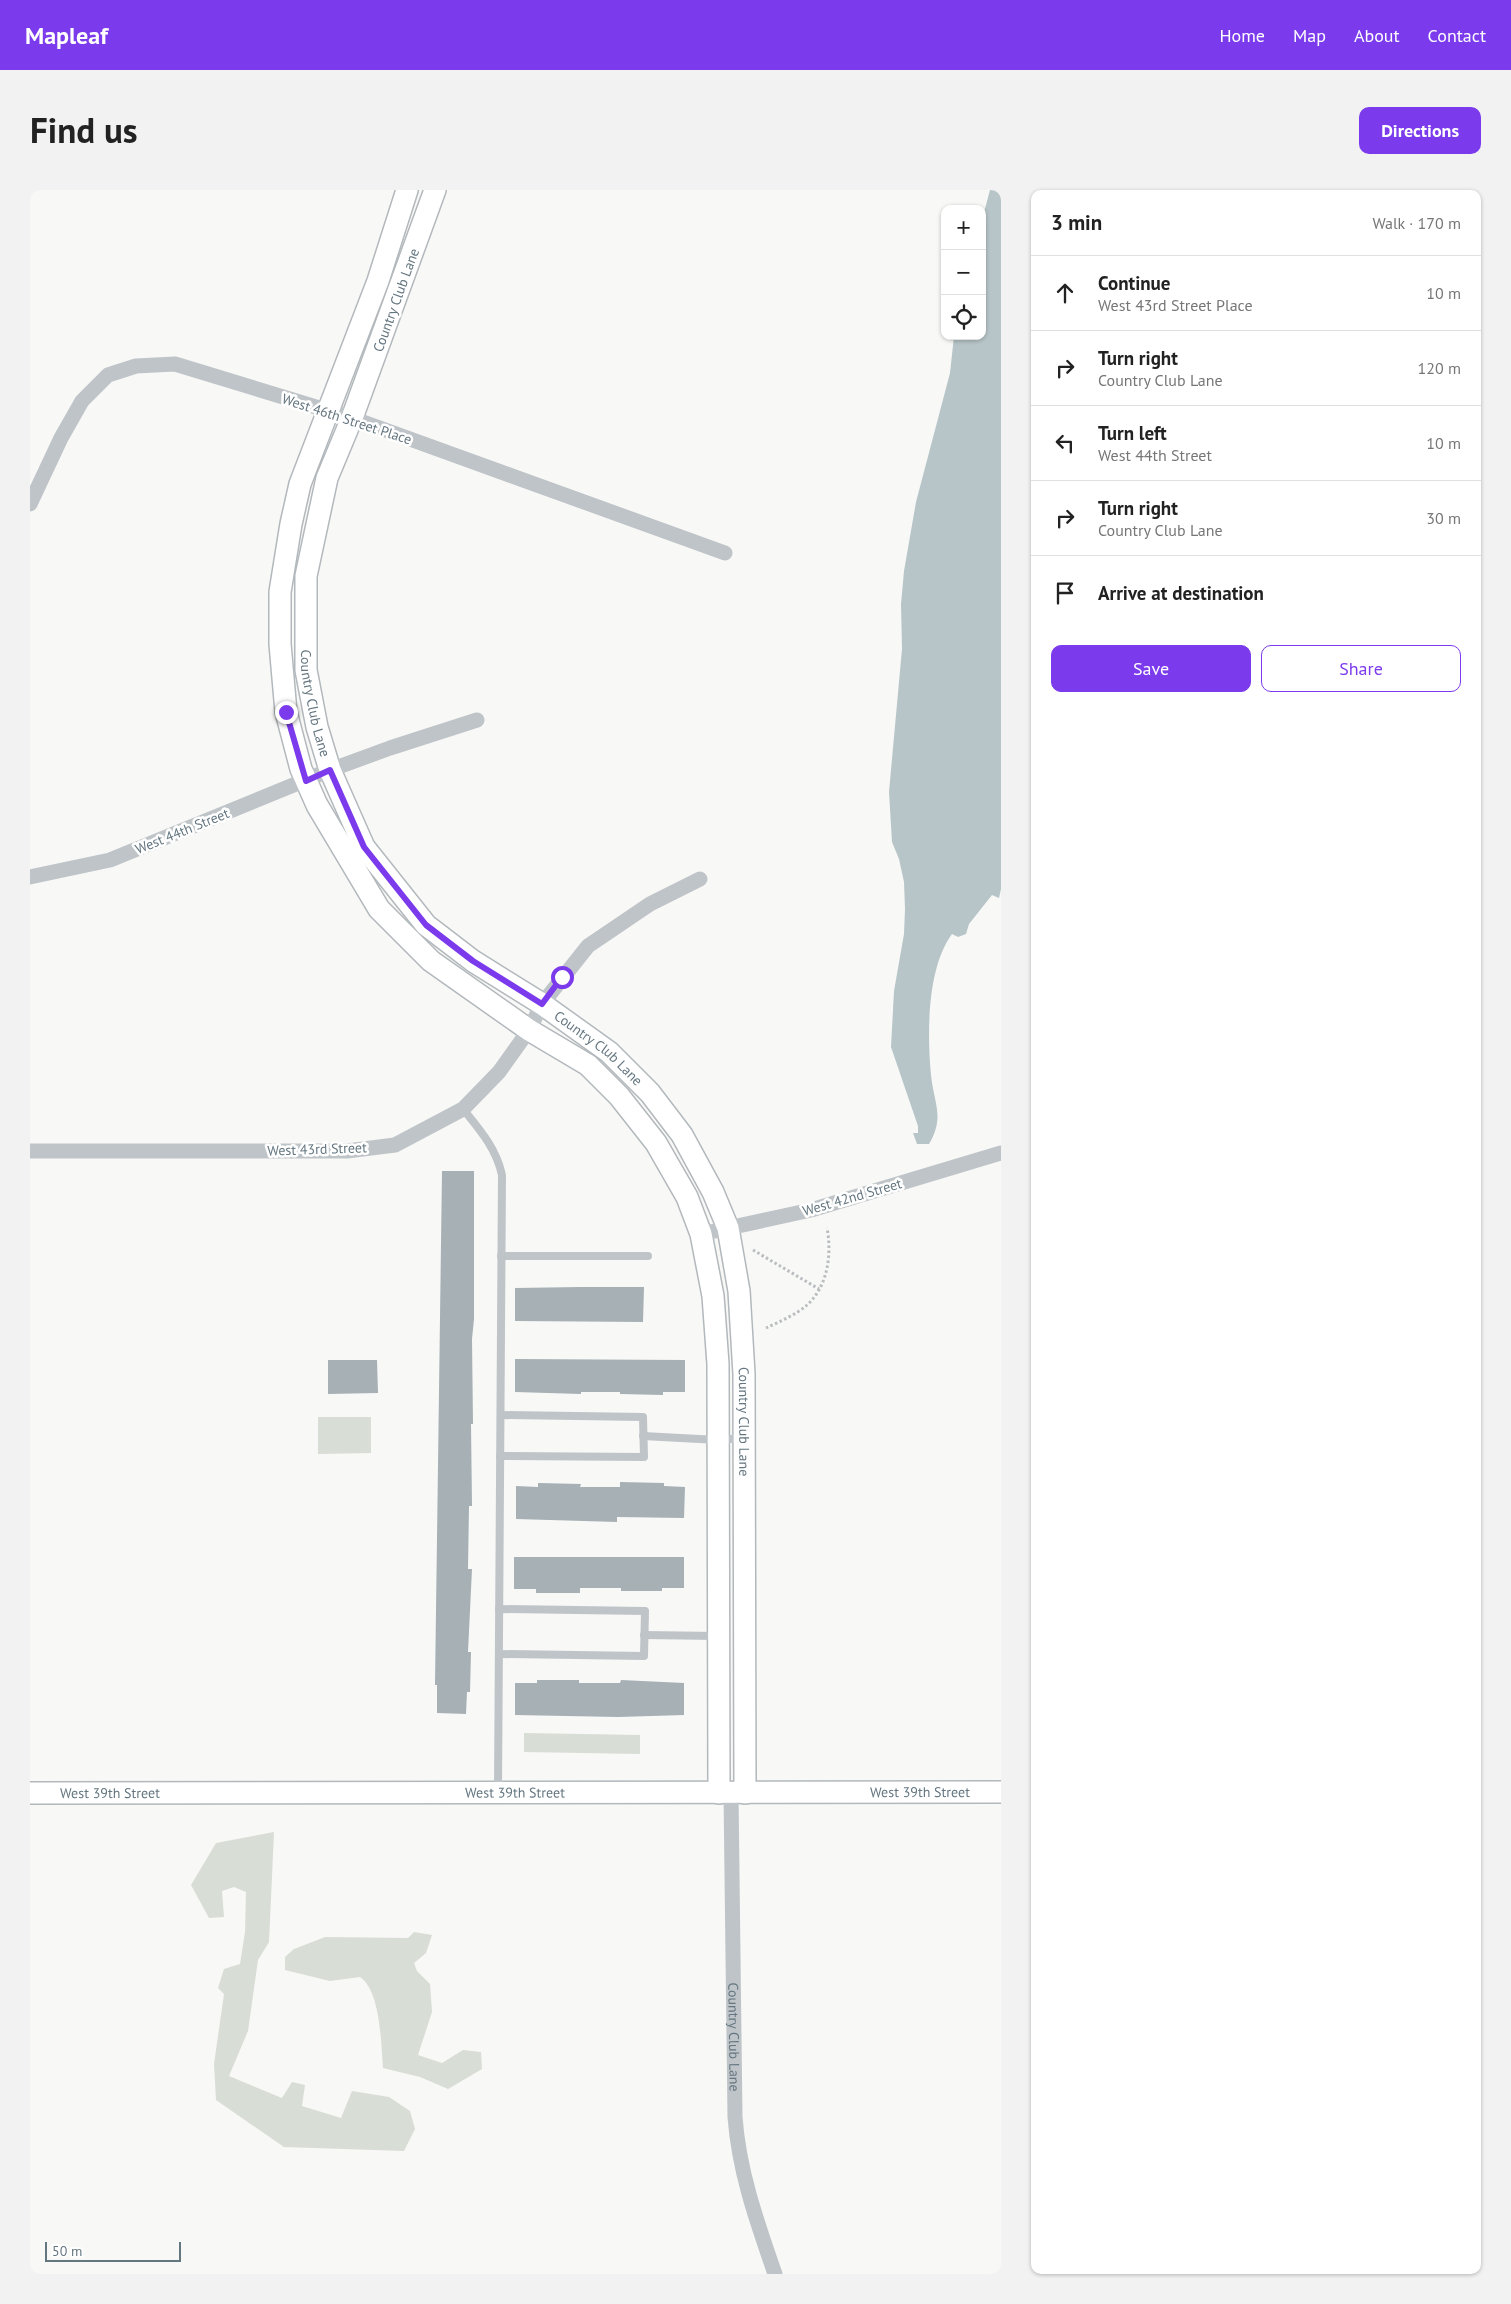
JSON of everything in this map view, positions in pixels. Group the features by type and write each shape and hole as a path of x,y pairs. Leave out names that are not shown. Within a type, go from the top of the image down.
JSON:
{"street":[{"name":"Country Club Lane","path":"407,190 378,281 300,484 291,524 280,592 280,644 286,712 306,781 317,805 379,909 432,961 529,1030 588,1065 619,1096 656,1143 687,1197 701,1234 713,1296 718,1364 718,1636 731,1793"},
{"name":"Country Club Lane","path":"435,190 352,418 327,478 306,576 306,670 317,727 330,770 364,847 426,925 473,961 542,1004 609,1052 650,1093 682,1135 713,1192 728,1228 739,1291 744,1374 744,1438 731,1793 735,2117 737,2142 747,2189 775,2274"},
{"name":"West 46th Street Place","path":"30,504 61,438 82,401 108,375 136,366 175,364 290,401 352,418 725,553"},
{"name":"West 44th Street","path":"30,877 110,860 330,770 477,720"},
{"name":"West 43rd Street","path":"30,1152 346,1151 395,1146 463,1109 499,1072 529,1030 542,1004 588,946 650,904 700,879"},
{"name":"West 42nd Street","path":"701,1234 812,1210 1001,1153"},
{"name":"West 39th Street","path":"30,1793 1001,1792"}],"lane":[{"path":"463,1109 488,1141 498,1158 502,1175 498,1793"},
{"path":"501,1256 648,1256"},
{"path":"500,1415 643,1417 644,1457 500,1456"},
{"path":"643,1436 718,1440 744,1438"},
{"path":"499,1609 645,1611 644,1656 499,1654"},
{"path":"644,1635 718,1636"}],"path":[{"path":"766,1328 808,1305 819,1289 828,1268 829,1238 827,1228"},
{"path":"753,1250 819,1289"}],"shaded area":[{"path":"990,190 1001,190 1001,889 999,898 992,895 969,924 966,934 958,937 952,934 938,964 933,982 929,1021 931,1075 937,1118 934,1134 929,1144 917,1144 913,1133 918,1133 918,1126 891,1047 894,991 904,934 905,909 904,882 899,859 892,842 889,792 902,649 901,604 904,571 916,502 950,373 954,340 986,340 986,205"},
{"path":"318,1417 371,1417 371,1453 318,1454"},
{"path":"524,1733 640,1735 640,1754 524,1752"},
{"path":"274,1832 269,1942 258,1960 248,2031 229,2076 282,2098 292,2082 305,2085 302,2106 341,2118 352,2091 389,2097 410,2111 415,2129 404,2151 284,2147 216,2100 214,2064 224,1994 218,1988 224,1969 240,1964 245,1932 246,1892 234,1887 222,1891 224,1917 209,1918 191,1885 216,1843"},
{"path":"414,1932 432,1935 426,1953 414,1963 417,1971 430,1984 432,2012 418,2055 442,2063 463,2050 481,2052 482,2069 448,2089 420,2077 383,2068 379,2019 376,2006 367,1984 360,1977 330,1981 285,1970 285,1957 294,1949 325,1937 408,1938"}],"building":[{"path":"442,1171 474,1171 472,1506 469,1506 468,1569 472,1569 468,1652 471,1652 470,1692 467,1692 466,1714 437,1713 437,1685 435,1685"},
{"path":"644,1287 643,1322 515,1321 515,1288"},
{"path":"515,1359 685,1360 685,1392 663,1392 663,1395 620,1394 620,1392 581,1392 581,1394 515,1392"},
{"path":"328,1360 377,1360 378,1393 328,1394"},
{"path":"620,1482 664,1483 664,1486 685,1487 684,1518 617,1517 617,1522 516,1519 516,1486 538,1487 538,1483 581,1484 580,1487 620,1487"},
{"path":"514,1557 684,1557 684,1588 662,1588 662,1591 621,1591 621,1588 580,1588 580,1593 536,1593 536,1589 514,1589"},
{"path":"537,1680 579,1680 579,1683 620,1683 621,1680 684,1683 684,1715 618,1717 515,1715 515,1683 537,1683"}],"route":[{"path":"286,712 306,781 330,770 364,847 426,925 473,961 542,1004 562,977"}]}
